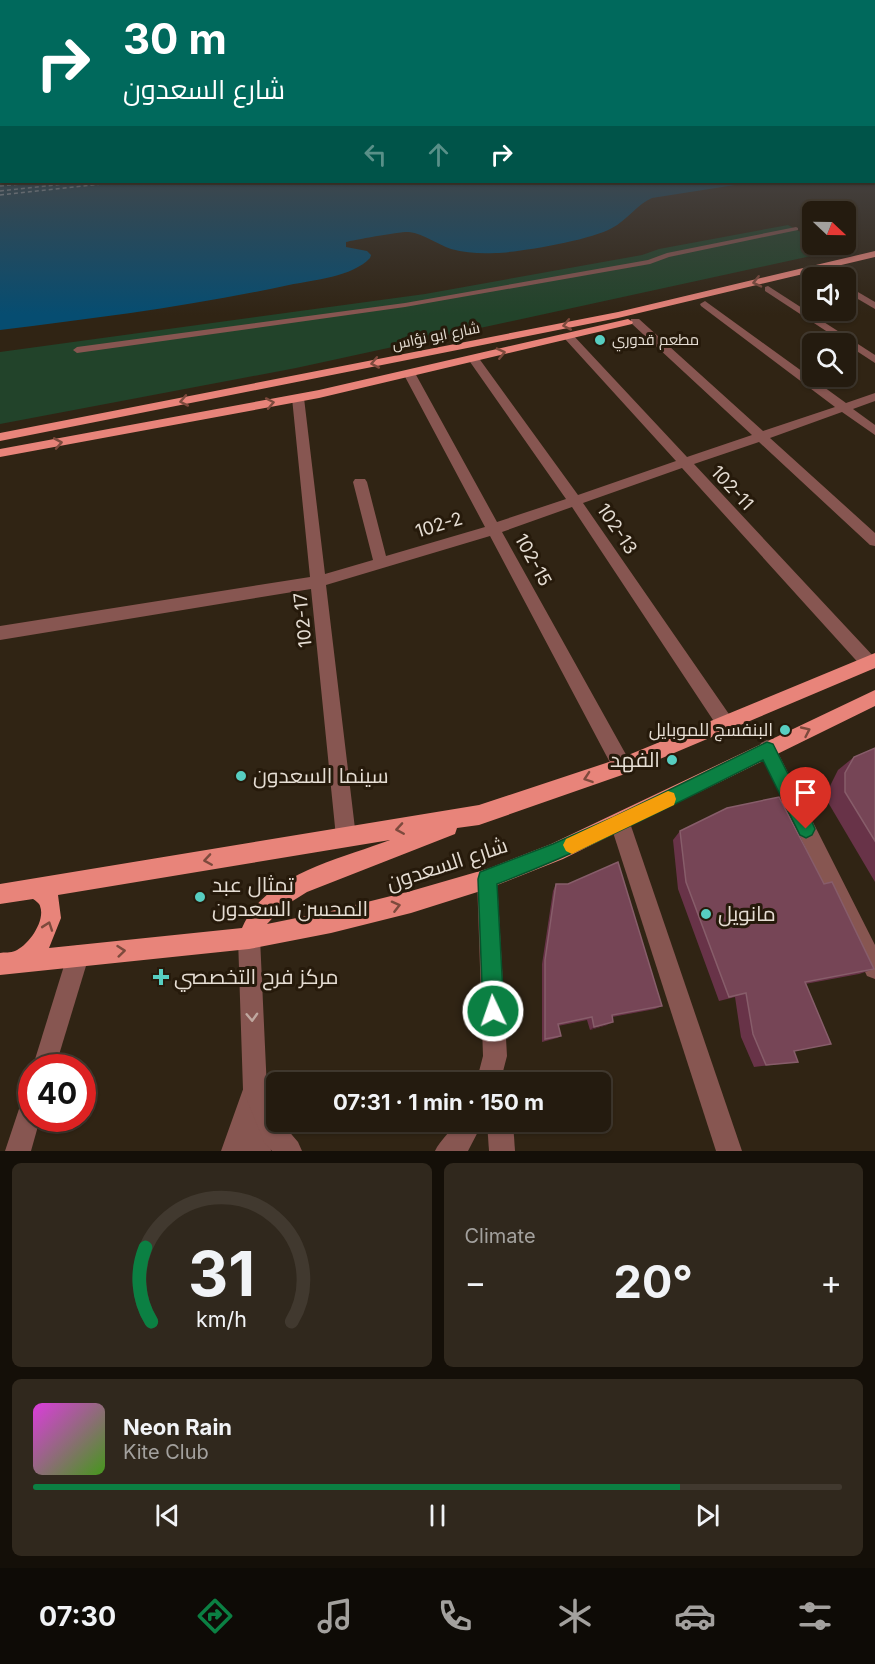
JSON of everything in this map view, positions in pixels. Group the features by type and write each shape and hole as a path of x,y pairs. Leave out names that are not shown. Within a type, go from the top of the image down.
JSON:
{"main road":[{"name":"شارع ابو نؤاس","path":"0,437 618,315 875,254"},
{"name":"شارع ابو نؤاس","path":"856,268 875,264"},
{"name":"شارع ابو نؤاس","path":"0,453 298,398 802,281"},
{"name":"شارع السعدون","path":"0,894 479,816 622,766 872,662"},
{"name":"شارع السعدون","path":"10,963 249,938 331,922 411,902 487,879 556,852 620,823 875,698"},
{"path":"249,938 253,922 264,906 282,894 301,884 479,816"},
{"path":"10,963 41,943 51,920 50,900 37,888"}],"street":[{"path":"77,350 428,301 650,262 667,255 796,229"},
{"path":"768,289 875,360"},
{"path":"856,294 875,306"},
{"path":"705,304 875,431"},
{"path":"635,321 875,542"},
{"name":"102-11","path":"568,337 872,662"},
{"name":"102-13","path":"474,359 574,500 725,723"},
{"name":"102-15","path":"409,373 622,766"},
{"name":"102-2","path":"0,633 318,582 494,529 875,397"},
{"name":"102-17","path":"298,398 346,837"},
{"path":"360,482 381,563"},
{"path":"767,749 875,968"},
{"path":"620,823 729,1151"},
{"path":"487,879 496,1072"},
{"path":"249,938 258,1151"},
{"path":"47,1054 78,956"},
{"path":"491,1072 495,1056"},
{"path":"234,1151 255,1090"},
{"path":"255,1090 273,1132 289,1151"},
{"path":"18,1151 24,1132"},
{"path":"448,1151 458,1143 464,1132"},
{"path":"501,1132 502,1151"}],"green space":[{"path":"788,225 802,233 802,255 816,255 296,368 0,424 0,352 425,294 642,255 659,249"}],"water":[{"path":"0,208 638,208 612,228 589,237 556,245 508,252 479,253 451,249 409,232 346,242 346,247 367,251 371,255 370,258 353,270 332,277 181,305 0,330"}],"building":[{"path":"875,748 875,841 845,792 845,773 854,757"},
{"path":"779,797 824,884 832,882 874,969 805,982 831,1044 794,1051 798,1062 766,1065 753,1034 746,993 729,997 686,882 680,831 727,808"},
{"path":"618,862 662,1006 612,1015 613,1022 594,1027 592,1017 558,1024 561,1036 545,1039 545,960 556,884 568,884"}],"slow traffic":[{"path":"572,845 668,799"}],"place":[{"name":"مطعم قدوري","path":"600,340"},
{"name":"البنفسج للموبايل","path":"785,730"},
{"name":"الفهد","path":"672,760"},
{"name":"سينما السعدون","path":"241,776"},
{"name":"تمثال عبد المحسن السعدون","path":"200,897"},
{"name":"مانويل","path":"706,914"},
{"name":"مركز فرح التخصصي","path":"161,977"}],"route":[{"path":"493,1011 487,879 556,852 620,823 767,749 806,829"}]}
